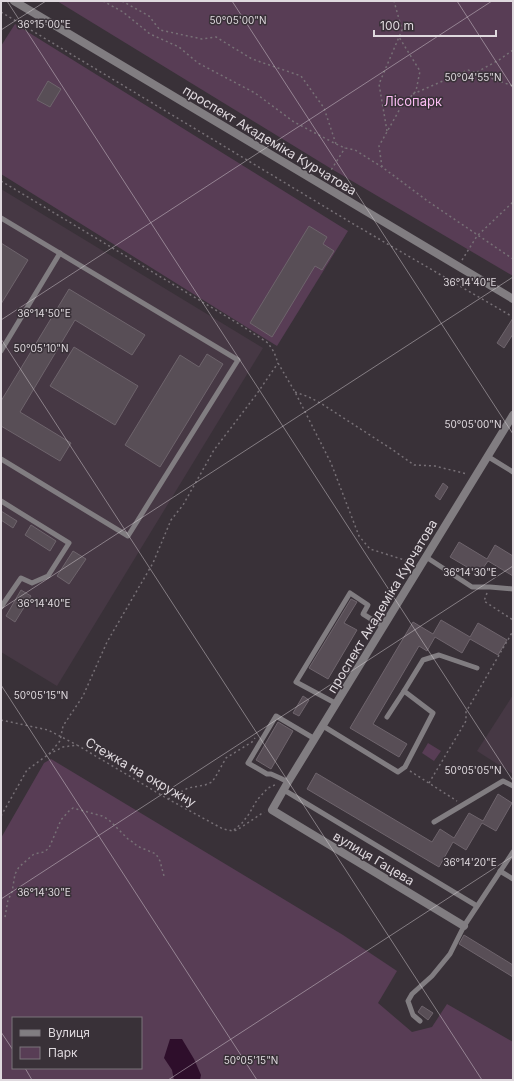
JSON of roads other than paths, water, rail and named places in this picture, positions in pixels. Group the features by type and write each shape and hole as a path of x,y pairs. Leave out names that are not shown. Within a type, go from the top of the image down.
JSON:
{"street":[{"name":"проспект Академіка Курчатова","path":"14,1 513,299"},
{"name":"проспект Академіка Курчатова","path":"272,810 513,415"},
{"name":"вулиця Гацева","path":"272,810 464,926"}],"lane":[{"path":"1,218 238,360 128,536 1,459"},
{"path":"1,350 60,253"},
{"path":"487,456 513,472"},
{"path":"1,501 69,544 48,576 32,583 21,578 1,607"},
{"path":"426,556 472,587 513,589"},
{"path":"337,704 296,682 350,593 368,605 363,614 384,627"},
{"path":"388,717 423,660 439,655 477,668"},
{"path":"323,726 398,772 405,767 433,713 404,691"},
{"path":"315,739 276,716 248,763 267,774 280,778 286,786 477,906"},
{"path":"434,822 503,781 513,786"},
{"path":"420,1021 413,1015 408,1001 412,994 432,976 450,954 464,926 513,852"},
{"path":"500,871 513,879"}],"park label":[{"name":"Лісопарк","path":"413,101"}]}
